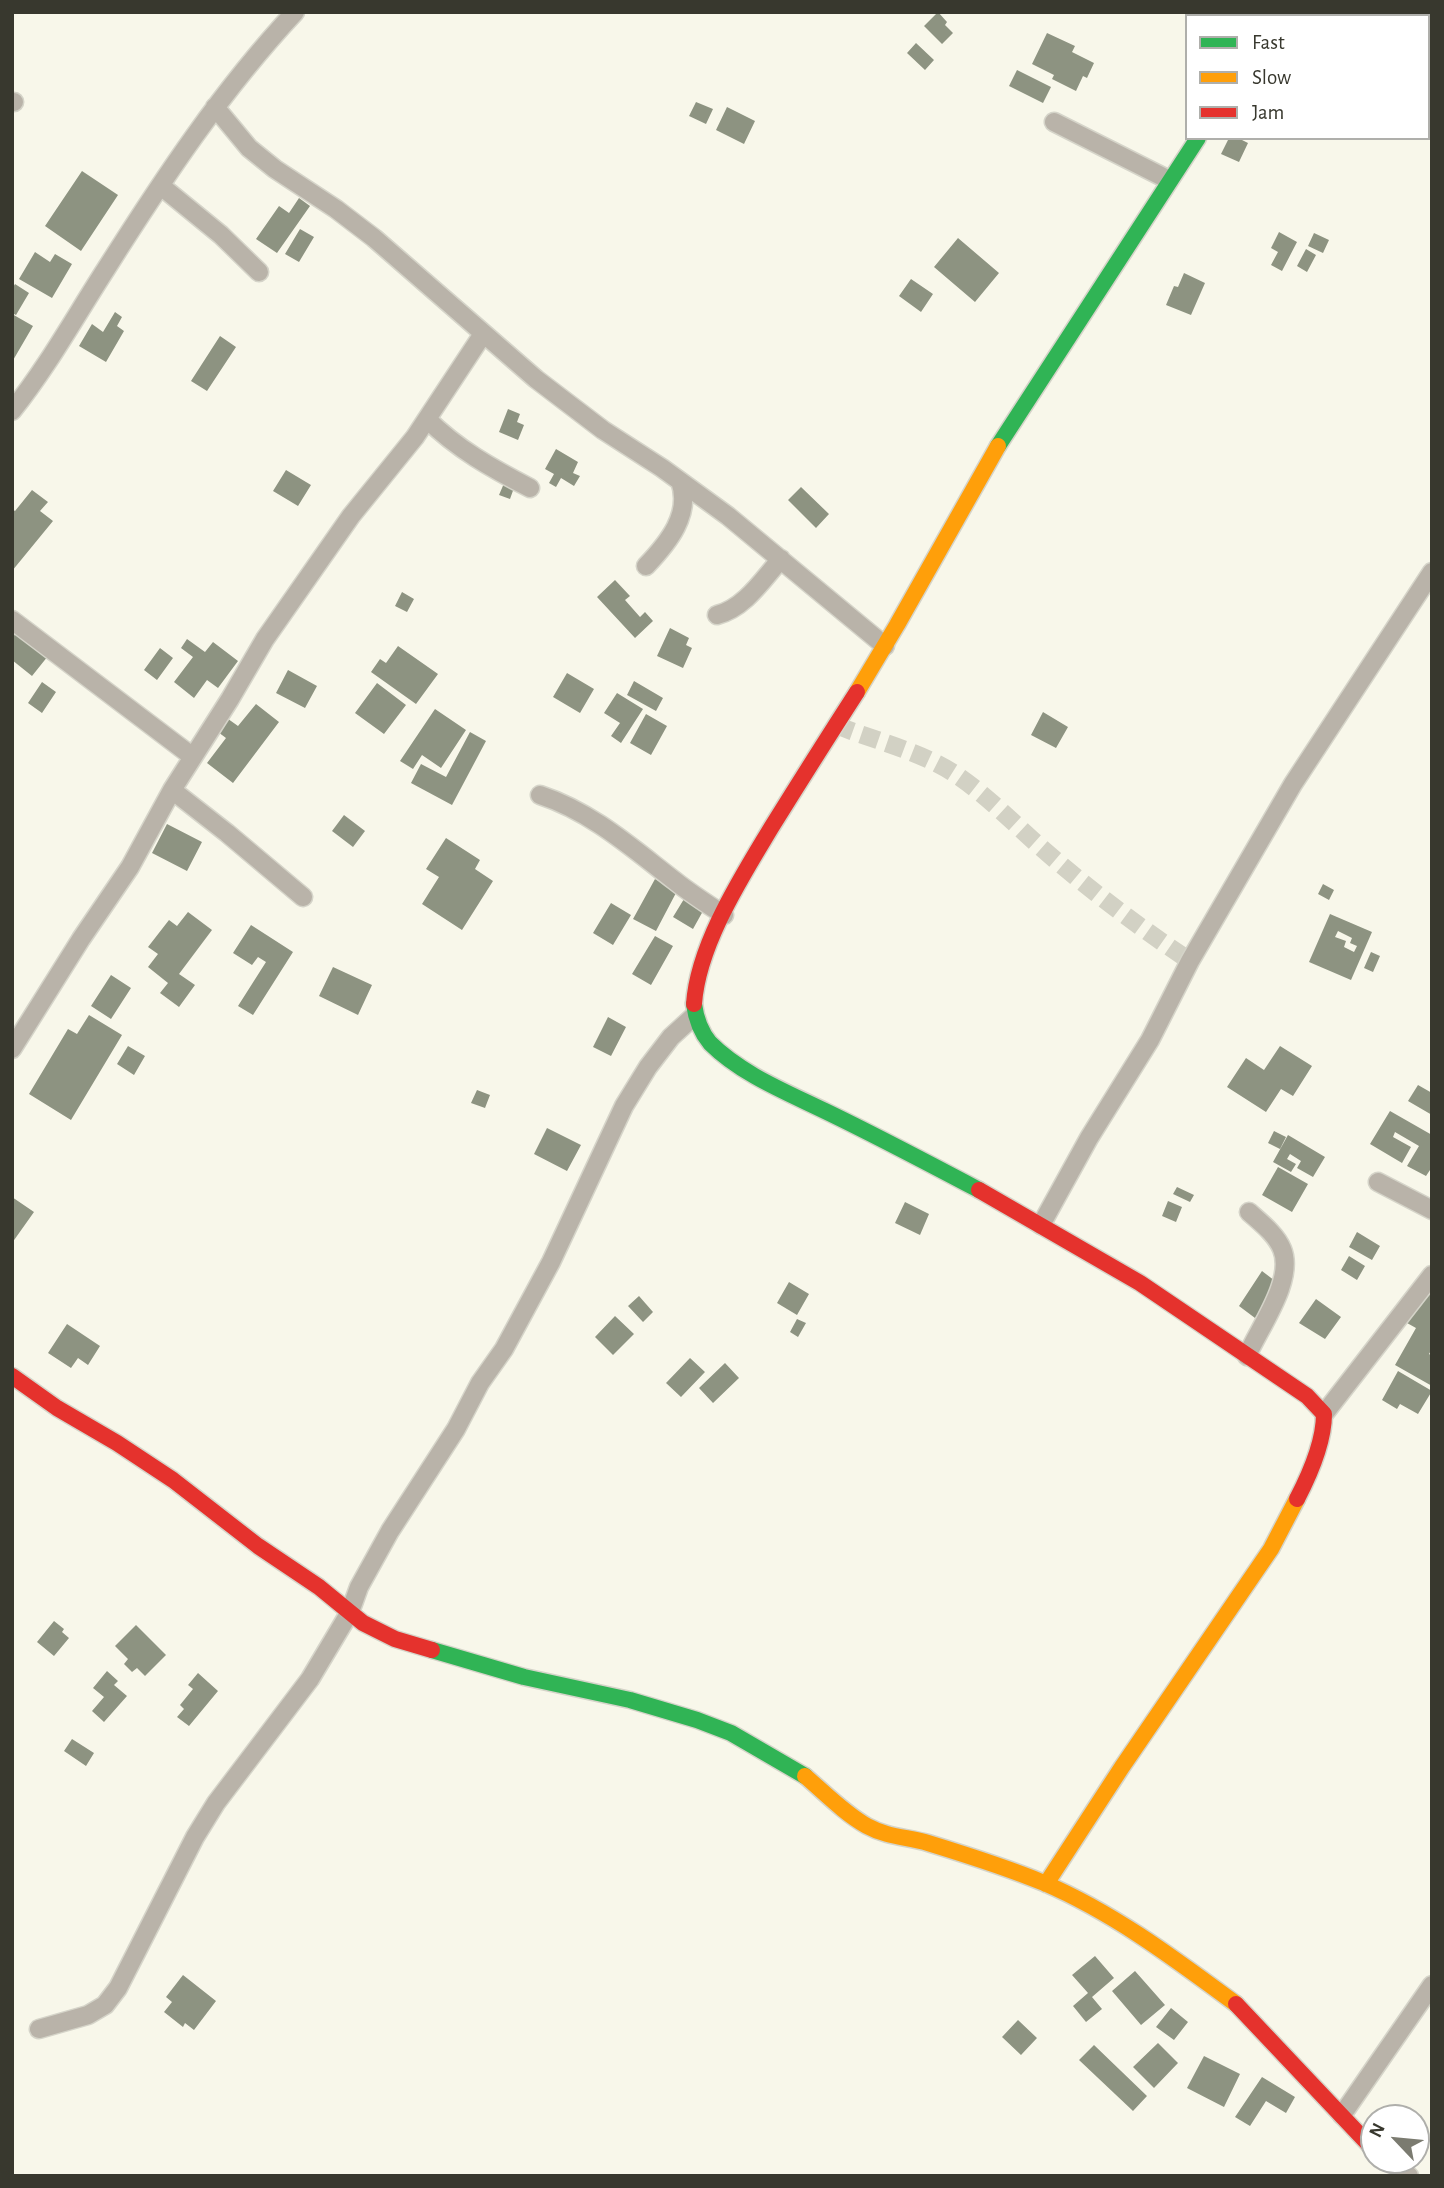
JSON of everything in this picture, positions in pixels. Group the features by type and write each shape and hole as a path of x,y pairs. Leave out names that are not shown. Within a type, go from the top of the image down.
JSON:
{"street":[{"path":"12,411 51,359 106,268 215,107 295,12"},
{"path":"215,107 249,148 384,246 536,379 603,430 728,516 885,646"},
{"path":"1054,122 1169,180"},
{"path":"1197,140 1007,432 885,646 743,875 702,968 693,995 694,1016 703,1034 714,1047 750,1070 1041,1225 1174,1305 1307,1396 1324,1414"},
{"path":"161,186 221,235 259,272"},
{"path":"12,1049 130,867 172,790 265,639 351,516 427,419 483,334"},
{"path":"427,419 445,437 469,454 530,488"},
{"path":"646,566 666,544 681,519 683,489 680,481"},
{"path":"717,615 738,606 781,559"},
{"path":"1041,1225 1089,1138 1150,1040 1190,961 1293,784 1432,572"},
{"path":"12,620 193,757"},
{"path":"172,790 228,833 303,897"},
{"path":"540,795 562,802 597,822 724,915"},
{"path":"39,2029 88,2015 105,2005 118,1988 209,1814 298,1696 349,1612 359,1587 390,1531 456,1429 480,1383 503,1349 551,1262 624,1107 648,1067 671,1037 694,1016"},
{"path":"1378,1182 1432,1210"},
{"path":"1247,1356 1280,1288 1284,1264 1282,1249 1268,1230 1249,1212"},
{"path":"1046,1884 1270,1549 1306,1482 1324,1427 1324,1414 1432,1275"},
{"path":"12,1376 57,1408 173,1480 258,1546 319,1587 363,1623 394,1639 524,1677 630,1700 731,1733 804,1775 867,1826 890,1836 924,1842 967,1855 1046,1884 1096,1909 1181,1962 1241,2008 1360,2135"},
{"path":"1342,2115 1432,1985"}],"building":[{"path":"938,12 953,33 942,44 924,26"},
{"path":"1047,33 1075,46 1072,52 1094,63 1087,78 1083,76 1076,91 1052,79 1054,75 1032,64"},
{"path":"916,43 934,60 925,70 907,53"},
{"path":"1017,70 1051,87 1043,103 1009,86"},
{"path":"696,102 713,109 706,124 689,116"},
{"path":"727,107 755,121 744,144 716,130"},
{"path":"1228,140 1248,143 1239,162 1221,154"},
{"path":"82,171 118,195 81,251 45,226"},
{"path":"299,198 310,206 277,253 256,239 279,206 289,213"},
{"path":"300,229 314,237 299,262 285,254"},
{"path":"1279,232 1297,242 1282,271 1271,265 1278,252 1271,248"},
{"path":"1314,233 1329,240 1323,253 1308,246"},
{"path":"958,238 999,273 975,302 934,267"},
{"path":"1306,249 1316,255 1307,272 1297,266"},
{"path":"35,252 50,262 55,254 72,264 52,298 19,279"},
{"path":"1184,273 1205,283 1191,315 1166,305 1174,286 1178,287"},
{"path":"911,279 933,294 921,312 899,296"},
{"path":"15,284 29,293 16,315 12,313 12,289"},
{"path":"115,312 122,317 117,326 124,331 106,362 79,346 92,324 103,332"},
{"path":"12,314 33,326 12,362"},
{"path":"220,336 236,347 207,391 191,381"},
{"path":"508,409 520,414 517,422 524,425 518,440 499,432"},
{"path":"556,449 578,462 573,473 580,476 574,486 561,478 556,487 549,483 554,474 545,469"},
{"path":"286,470 311,485 298,506 273,491"},
{"path":"505,481 515,485 510,499 499,495"},
{"path":"801,487 829,514 816,528 788,500"},
{"path":"32,490 48,502 40,511 53,521 12,571 12,509 15,511"},
{"path":"615,580 630,596 625,600 640,617 645,612 653,621 635,638 597,597"},
{"path":"402,592 414,599 407,612 395,606"},
{"path":"670,628 689,638 686,645 692,648 683,668 657,656"},
{"path":"18,631 48,656 32,676 12,660 12,638"},
{"path":"187,639 205,652 213,642 238,661 218,688 207,680 194,698 174,682 193,657 181,648"},
{"path":"398,646 438,674 416,704 371,672 380,659 386,663"},
{"path":"160,648 173,658 157,680 144,670"},
{"path":"288,670 317,686 305,708 276,693"},
{"path":"567,673 594,689 580,713 553,697"},
{"path":"634,681 663,698 656,711 627,695"},
{"path":"42,682 56,692 42,713 28,703"},
{"path":"377,683 406,705 384,734 355,713"},
{"path":"617,693 643,709 621,743 611,736 620,723 604,713"},
{"path":"256,704 279,722 233,783 207,763 226,738 214,729 224,716 238,726"},
{"path":"435,709 466,730 441,768 422,755 413,769 400,761"},
{"path":"1043,712 1068,727 1056,748 1031,735"},
{"path":"646,714 667,726 651,755 630,743"},
{"path":"470,732 486,741 452,805 411,783 421,764 446,777"},
{"path":"344,815 365,831 353,847 332,831"},
{"path":"167,824 202,842 187,871 152,853"},
{"path":"446,838 480,860 475,869 493,881 462,930 422,904 439,877 426,869"},
{"path":"655,879 677,891 656,931 633,919"},
{"path":"1323,884 1334,890 1329,900 1318,894"},
{"path":"684,899 703,911 693,929 673,917"},
{"path":"611,903 631,915 613,945 593,933"},
{"path":"188,912 212,930 179,974 195,985 179,1007 160,993 168,983 148,967 158,954 148,947 169,920 177,926"},
{"path":"1330,914 1372,932 1351,980 1309,962","holes":["1338,931 1352,938 1350,943 1357,946 1354,952 1344,947 1346,941 1335,937"]},
{"path":"251,925 293,952 253,1015 238,1006 266,962 258,957 252,965 233,953"},
{"path":"655,936 673,946 651,985 632,974"},
{"path":"1371,952 1380,956 1373,972 1364,968"},
{"path":"333,967 372,985 358,1015 319,996"},
{"path":"111,975 131,988 111,1019 91,1006"},
{"path":"89,1015 122,1035 71,1120 29,1094 68,1029 77,1034"},
{"path":"608,1017 626,1027 611,1056 593,1047"},
{"path":"128,1046 145,1056 134,1075 117,1064"},
{"path":"1280,1046 1312,1066 1293,1096 1281,1089 1266,1112 1227,1087 1246,1058 1264,1070"},
{"path":"1418,1085 1432,1093 1432,1115 1408,1101"},
{"path":"477,1090 490,1095 485,1108 471,1103"},
{"path":"1390,1111 1432,1135 1432,1167 1426,1176 1407,1166 1419,1146 1395,1132 1393,1137 1411,1147 1402,1163 1370,1144"},
{"path":"547,1128 581,1145 567,1171 534,1154"},
{"path":"1274,1131 1286,1137 1280,1149 1268,1143"},
{"path":"1288,1135 1325,1157 1313,1177 1297,1168 1301,1161 1290,1154 1287,1159 1296,1164 1291,1172 1273,1162"},
{"path":"1278,1167 1308,1184 1292,1212 1262,1195"},
{"path":"1177,1187 1194,1195 1190,1202 1173,1194"},
{"path":"12,1197 34,1212 12,1243"},
{"path":"1168,1201 1182,1207 1176,1222 1162,1216"},
{"path":"905,1202 929,1214 920,1235 895,1223"},
{"path":"1357,1232 1380,1246 1372,1260 1349,1247"},
{"path":"1349,1256 1365,1266 1357,1280 1341,1270"},
{"path":"1262,1271 1279,1284 1255,1318 1239,1306"},
{"path":"789,1282 809,1294 797,1315 777,1303"},
{"path":"1427,1288 1432,1291 1432,1349 1429,1354 1432,1356 1432,1386 1395,1365 1416,1328 1407,1323"},
{"path":"639,1296 653,1312 643,1322 628,1306"},
{"path":"1316,1299 1341,1317 1325,1339 1299,1323"},
{"path":"615,1316 634,1334 613,1355 595,1337"},
{"path":"797,1319 806,1323 798,1337 790,1332"},
{"path":"67,1324 100,1346 88,1365 78,1358 71,1368 48,1353"},
{"path":"690,1358 705,1372 681,1397 666,1383"},
{"path":"725,1363 739,1378 713,1403 699,1388"},
{"path":"1398,1371 1432,1391 1418,1414 1400,1404 1397,1409 1382,1400"},
{"path":"54,1621 64,1629 62,1632 69,1638 54,1656 37,1642"},
{"path":"136,1625 166,1655 145,1676 137,1668 132,1672 124,1664 128,1659 115,1646"},
{"path":"107,1671 118,1681 114,1685 127,1696 104,1722 92,1711 104,1697 93,1688"},
{"path":"198,1673 218,1691 189,1726 177,1717 184,1709 180,1705 193,1689 188,1685"},
{"path":"72,1739 94,1753 86,1766 64,1751"},
{"path":"1095,1956 1114,1978 1092,1997 1102,2009 1086,2022 1073,2006 1088,1993 1072,1975"},
{"path":"1135,1971 1165,2005 1141,2025 1112,1991"},
{"path":"183,1975 216,2001 194,2030 185,2023 183,2027 164,2012 172,2002 166,1997"},
{"path":"1171,2008 1188,2022 1174,2040 1156,2027"},
{"path":"1018,2020 1037,2038 1021,2055 1002,2037"},
{"path":"1158,2043 1178,2063 1154,2088 1133,2067"},
{"path":"1094,2045 1147,2096 1133,2111 1079,2060"},
{"path":"1204,2056 1240,2074 1224,2107 1187,2088"},
{"path":"1262,2077 1295,2097 1286,2113 1266,2101 1250,2126 1235,2117"}],"tunnel":[{"path":"836,725 912,753 955,774 1098,894 1190,961"}],"traffic: fast":[{"path":"998,446 1197,140"},
{"path":"694,1004 699,1025 710,1043 736,1064 764,1082 979,1190"},
{"path":"432,1650 524,1677 630,1700 697,1720 731,1733 805,1776"}],"traffic: slow":[{"path":"857,692 998,446"},
{"path":"1046,1884 1122,1767 1271,1549 1297,1499"},
{"path":"805,1776 850,1815 875,1830 1001,1866 1095,1908 1143,1938 1236,2004"}],"traffic: jam":[{"path":"694,1004 697,982 712,936 735,890 857,692"},
{"path":"979,1190 1140,1283 1307,1396 1324,1414 1322,1436 1297,1499"},
{"path":"12,1376 57,1408 173,1480 258,1546 319,1587 363,1623 395,1639 432,1650"},
{"path":"1236,2004 1360,2135"}]}
